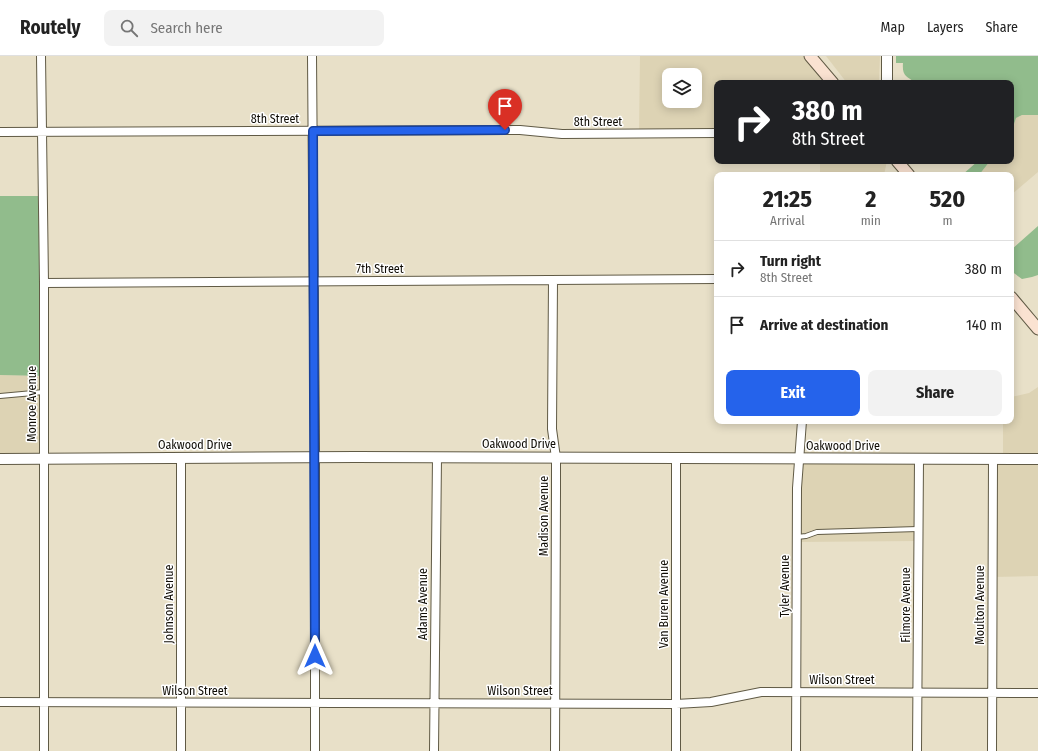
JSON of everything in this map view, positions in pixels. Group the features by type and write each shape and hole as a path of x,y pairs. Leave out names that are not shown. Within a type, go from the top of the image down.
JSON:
{"main road":[{"path":"810,56 830,80"},
{"path":"900,164 906,172"},
{"path":"1014,301 1038,329"}],"street":[{"name":"Monroe Avenue","path":"41,56 44,283 44,751"},
{"path":"312,56 315,458 315,751"},
{"path":"887,56 887,80"},
{"name":"8th Street","path":"0,132 520,130 562,134 714,133"},
{"name":"7th Street","path":"44,283 714,279"},
{"name":"Madison Avenue","path":"553,280 552,429 556,458 555,751"},
{"name":"Tyler Avenue","path":"796,751 797,488 802,424"},
{"name":"Oakwood Drive","path":"0,459 437,457 1038,459"},
{"name":"Adams Avenue","path":"434,751 437,457"},
{"name":"Johnson Avenue","path":"181,458 181,751"},
{"name":"Van Buren Avenue","path":"676,458 676,751"},
{"name":"Filmore Avenue","path":"917,751 919,459"},
{"name":"Moulton Avenue","path":"992,751 993,459"},
{"name":"Wilson Street","path":"0,702 676,704 711,702 761,692 1038,693"}],"lane":[{"path":"0,396 44,392"},
{"path":"797,537 806,536 817,532 918,529"}],"shaded area":[{"path":"640,56 810,56 830,80 714,80 714,133 639,134"},
{"path":"826,56 880,56 879,80 845,80"},
{"path":"1022,115 1038,115 1038,172 1014,192 1014,172 981,172 988,164 1014,164 1014,124 1016,118"},
{"path":"820,164 886,164 885,172 820,172"},
{"path":"0,375 44,376 44,459 0,459"},
{"path":"1038,387 1038,576 992,577 993,459 1003,459 1003,424 1014,424 1014,396 1029,393"},
{"path":"800,459 919,459 918,541 797,542"}],"green space":[{"path":"896,56 1038,56 1038,115 1022,115 1016,118 1014,124 1014,80 912,80 907,77 903,71 903,63 896,63"},
{"path":"975,164 988,164 981,172 965,172"},
{"path":"0,196 42,196 44,376 0,375"},
{"path":"1038,226 1038,275 1022,279 1014,273 1014,247"}],"route":[{"path":"315,656 313,131 505,130"}]}
